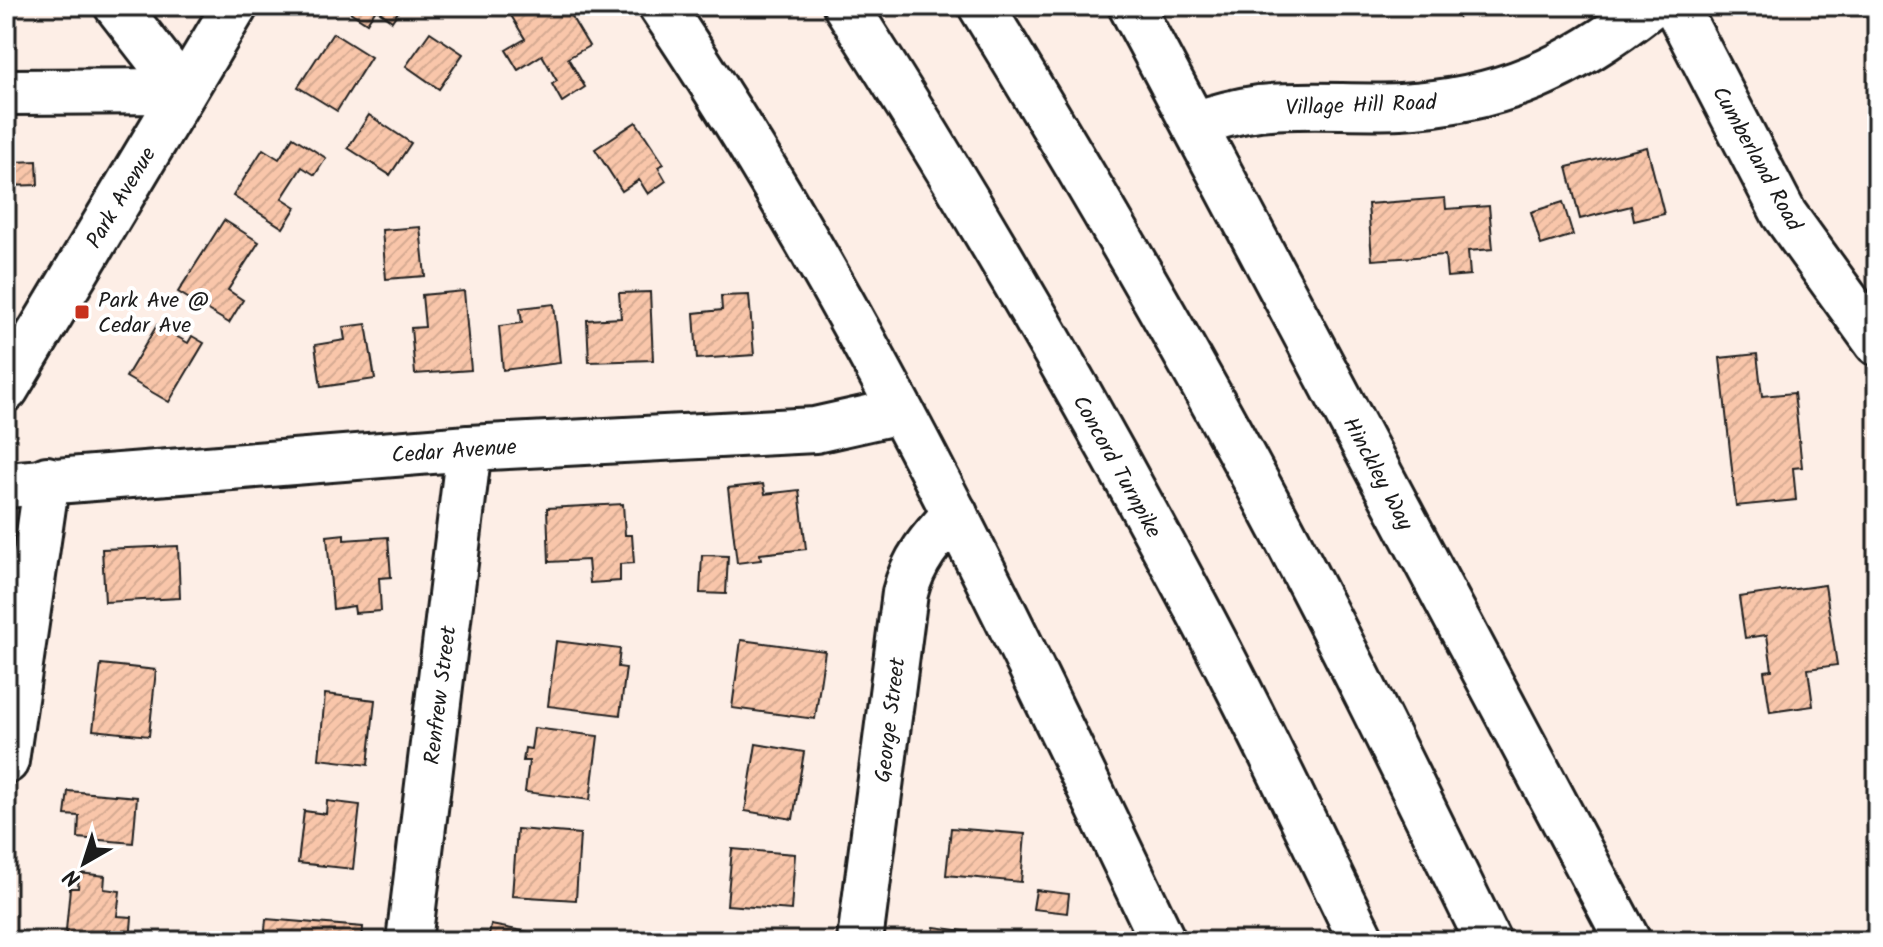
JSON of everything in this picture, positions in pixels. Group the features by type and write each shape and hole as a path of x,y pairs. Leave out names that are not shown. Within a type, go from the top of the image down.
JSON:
{"main road":[{"path":"117,6 183,91"},
{"name":"Park Avenue","path":"6,389 235,6"},
{"path":"661,6 803,238 900,411 955,514 1163,941"},
{"name":"Concord Turnpike","path":"846,6 974,214 1119,465 1188,592 1362,941"},
{"path":"981,6 1128,251 1264,495 1488,941"},
{"name":"Hinckley Way","path":"1131,6 1628,941"},
{"name":"Village Hill Road","path":"1194,124 1256,108 1400,106 1452,101 1503,91 1556,69 1616,33 1650,6"},
{"name":"Cumberland Road","path":"1676,6 1784,214 1877,343"},
{"path":"6,92 183,91"},
{"name":"Cedar Avenue","path":"26,482 469,448 815,430 900,411"},
{"name":"Renfrew Street","path":"409,941 469,448"},
{"path":"26,482 26,613"},
{"name":"George Street","path":"860,941 905,593 923,549 955,514"},
{"path":"6,543 23,576 27,594 6,761"}],"building":[{"path":"354,6 402,6 392,21 376,9 367,23 350,12"},
{"path":"565,6 589,46 568,58 585,87 562,102 552,84 557,81 542,55 518,70 506,50 525,39 506,7"},
{"path":"1451,6 1475,6 1459,17"},
{"path":"430,32 463,54 439,89 406,66"},
{"path":"333,33 371,57 337,111 298,87"},
{"path":"369,115 411,143 390,175 348,148"},
{"path":"636,122 664,164 658,167 666,181 648,194 639,180 622,191 595,149"},
{"path":"293,137 326,158 315,175 302,167 282,198 296,207 283,228 233,196 263,149 279,159"},
{"path":"6,142 13,142 14,162 37,161 38,185 6,186"},
{"path":"1647,147 1664,214 1634,221 1631,206 1580,219 1567,167"},
{"path":"1445,198 1446,209 1489,206 1493,249 1468,251 1470,275 1447,277 1445,255 1372,260 1368,204"},
{"path":"1563,202 1573,235 1541,245 1531,212"},
{"path":"224,220 259,242 228,290 243,300 229,323 178,292"},
{"path":"420,227 425,276 386,279 382,230"},
{"path":"464,291 471,370 415,374 411,328 425,327 422,295"},
{"path":"650,292 653,360 589,362 587,320 621,318 619,293"},
{"path":"749,295 754,355 697,359 694,313 722,310 721,296"},
{"path":"554,304 560,363 503,370 499,326 522,323 520,308"},
{"path":"366,324 375,379 321,387 315,345 345,340 343,327"},
{"path":"157,325 188,343 192,336 204,343 169,402 126,377"},
{"path":"1757,354 1762,396 1794,393 1802,467 1793,468 1796,500 1736,506 1720,358"},
{"path":"763,484 765,494 799,490 806,549 760,554 761,560 737,563 728,488"},
{"path":"623,504 625,535 632,535 634,563 620,564 620,581 590,583 588,560 549,562 547,508"},
{"path":"344,534 344,540 388,537 391,577 379,578 381,611 355,613 354,606 333,609 327,536"},
{"path":"178,546 180,598 105,602 102,549"},
{"path":"702,555 728,556 726,594 700,593"},
{"path":"1825,585 1837,665 1808,669 1813,706 1770,712 1764,671 1772,670 1767,635 1745,638 1739,597"},
{"path":"741,640 825,651 815,719 732,708"},
{"path":"556,641 620,649 618,667 626,668 620,715 548,706"},
{"path":"101,664 156,670 149,736 93,730"},
{"path":"325,694 375,700 368,765 319,759"},
{"path":"534,728 598,736 590,800 525,792 529,761 523,761 525,748 531,749"},
{"path":"756,744 804,752 793,819 745,811"},
{"path":"68,791 137,797 133,843 78,838 79,816 65,815"},
{"path":"327,801 360,805 353,869 298,863 304,811 326,814"},
{"path":"951,828 1025,834 1021,882 946,875"},
{"path":"517,829 580,834 576,900 512,896"},
{"path":"732,849 795,854 791,910 727,905"},
{"path":"79,873 105,876 104,889 120,891 117,916 132,917 130,941 65,941 70,888 78,888"},
{"path":"1036,890 1069,894 1067,913 1033,909"},
{"path":"266,919 363,927 362,941 264,941"},
{"path":"491,925 528,932 527,941 488,941"},
{"path":"934,927 1017,938 1016,941 932,941"}],"place":[{"name":"Park Ave @ Cedar Ave","path":"82,312"}]}
